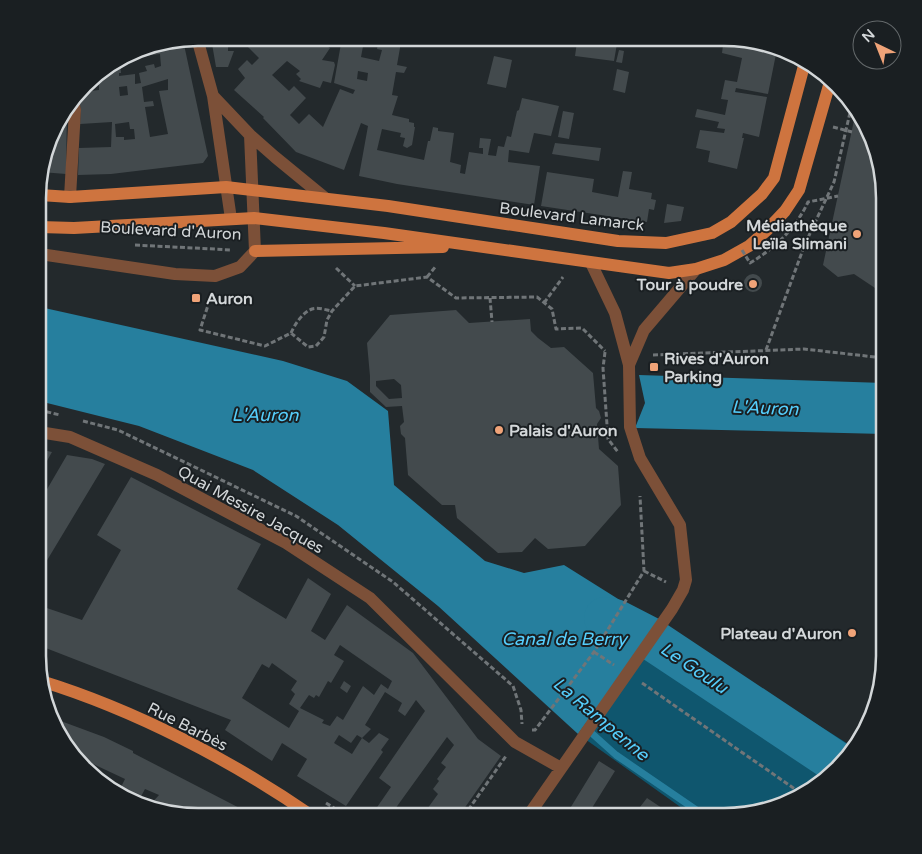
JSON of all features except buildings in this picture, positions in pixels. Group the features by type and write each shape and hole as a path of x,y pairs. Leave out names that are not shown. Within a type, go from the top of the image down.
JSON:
{"main road":[{"name":"Boulevard Lamarck","path":"226,187 324,198 618,241 666,243 712,233 731,222 762,194 774,178 803,69"},
{"path":"254,218 384,233 669,273 696,269 724,260 749,246 785,211 799,190 828,89"},
{"name":"Boulevard d'Auron","path":"46,195 70,197 226,187"},
{"name":"Boulevard d'Auron","path":"46,226 74,228 254,218"},
{"path":"255,251 478,246"},
{"name":"Rue Barbès","path":"49,683 77,692 166,730 278,792 300,808"}],"street":[{"path":"199,47 213,96 232,218"},
{"path":"213,96 275,158 324,198"},
{"path":"70,197 75,110"},
{"path":"250,135 255,251"},
{"name":"Boulevard d'Auron","path":"46,255 175,274 215,276 240,267 255,251"},
{"path":"534,807 672,609 683,590 686,580 680,525 640,458 630,427 629,365 615,313 591,263"},
{"path":"629,365 644,330 696,269"},
{"name":"Quai Messire Jacques","path":"47,433 70,437 157,475 286,543 317,563 370,598 515,742 560,768"}],"path":[{"path":"766,350 805,244 834,182 850,114"},
{"path":"833,127 852,132"},
{"path":"742,250 750,262 770,251 803,214 808,202 838,196"},
{"name":"Boulevard d'Auron","path":"130,244 255,251"},
{"path":"544,303 574,261"},
{"path":"215,276 211,300 200,330 265,346 291,333 296,323 312,309 320,308 332,311"},
{"path":"291,333 308,347 316,346 324,337 327,320 332,311 355,286 427,277 456,298 538,297 552,309 556,329 582,328 606,351 629,365 652,355 766,350 804,349 875,357"},
{"path":"490,298 492,322"},
{"path":"606,351 602,368 608,439 627,465 640,458"},
{"path":"600,418 607,417"},
{"path":"549,714 594,652 644,572 640,492"},
{"path":"644,572 683,590"},
{"path":"627,673 795,789"},
{"path":"470,807 515,742"}],"shaded area":[{"path":"658,624 847,743 824,770 808,782 772,800 753,805 733,807 681,807 578,734"}],"water":[{"path":"46,308 283,361 347,381 388,411 394,485 485,561 524,573 564,565 658,624 578,734 438,606 338,525 253,470 139,426 46,403"},
{"name":"L'Auron","path":"639,375 875,383 876,434 635,428 645,403"}],"waterway":[{"name":"Le Goulu","path":"605,618 615,620 648,637 834,760"},
{"name":"La Rampenne","path":"587,729 616,755 692,807"}],"place":[{"name":"Médiathèque Leïla Slimani","path":"857,234"},
{"name":"Tour à poudre","path":"753,284"},
{"name":"Auron","path":"196,298"},
{"name":"Rives d'Auron Parking","path":"654,367"},
{"name":"Palais d'Auron","path":"499,430"},
{"name":"Plateau d'Auron","path":"852,633"}],"water label":[{"name":"Canal de Berry","path":"564,639"}]}
